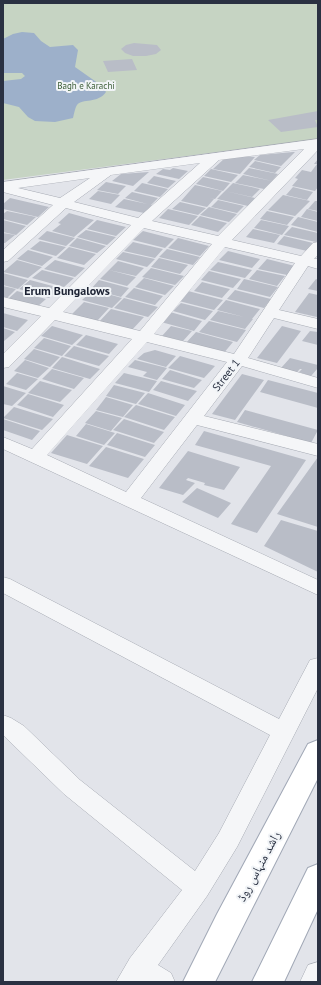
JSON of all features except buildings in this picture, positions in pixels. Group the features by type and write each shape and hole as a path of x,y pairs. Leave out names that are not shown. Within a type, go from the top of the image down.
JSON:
{"main road":[{"name":"راشد منہاس روڈ","path":"199,982 228,923 318,751"},
{"path":"268,982 318,877"},
{"path":"186,982 228,923"}],"street":[{"path":"3,187 317,143"},
{"path":"35,457 143,337 222,241 317,143"},
{"path":"3,363 141,223 216,156"},
{"path":"3,258 63,203 108,172"},
{"path":"3,187 141,223 312,262"},
{"name":"Street 1","path":"129,501 238,360 270,313 312,262 318,246"},
{"path":"3,302 238,360 318,383"},
{"path":"270,313 318,324"},
{"path":"192,419 318,450"},
{"path":"3,442 318,588"},
{"path":"3,584 284,732"},
{"path":"144,977 228,840 318,666"},
{"path":"3,724 16,732 72,787 198,888"},
{"path":"314,982 318,974"}],"green space":[{"name":"Bagh e Karachi","path":"3,3 318,3 318,139 3,180"}],"water":[{"path":"22,32 34,33 41,41 50,47 73,45 78,50 75,67 102,86 106,92 103,96 95,100 79,103 76,106 73,118 55,122 35,121 28,117 19,107 3,103 3,81 21,79 25,76 22,73 3,73 3,39 13,34"}],"district":[{"name":"Erum Bungalows","path":"67,291"}]}
